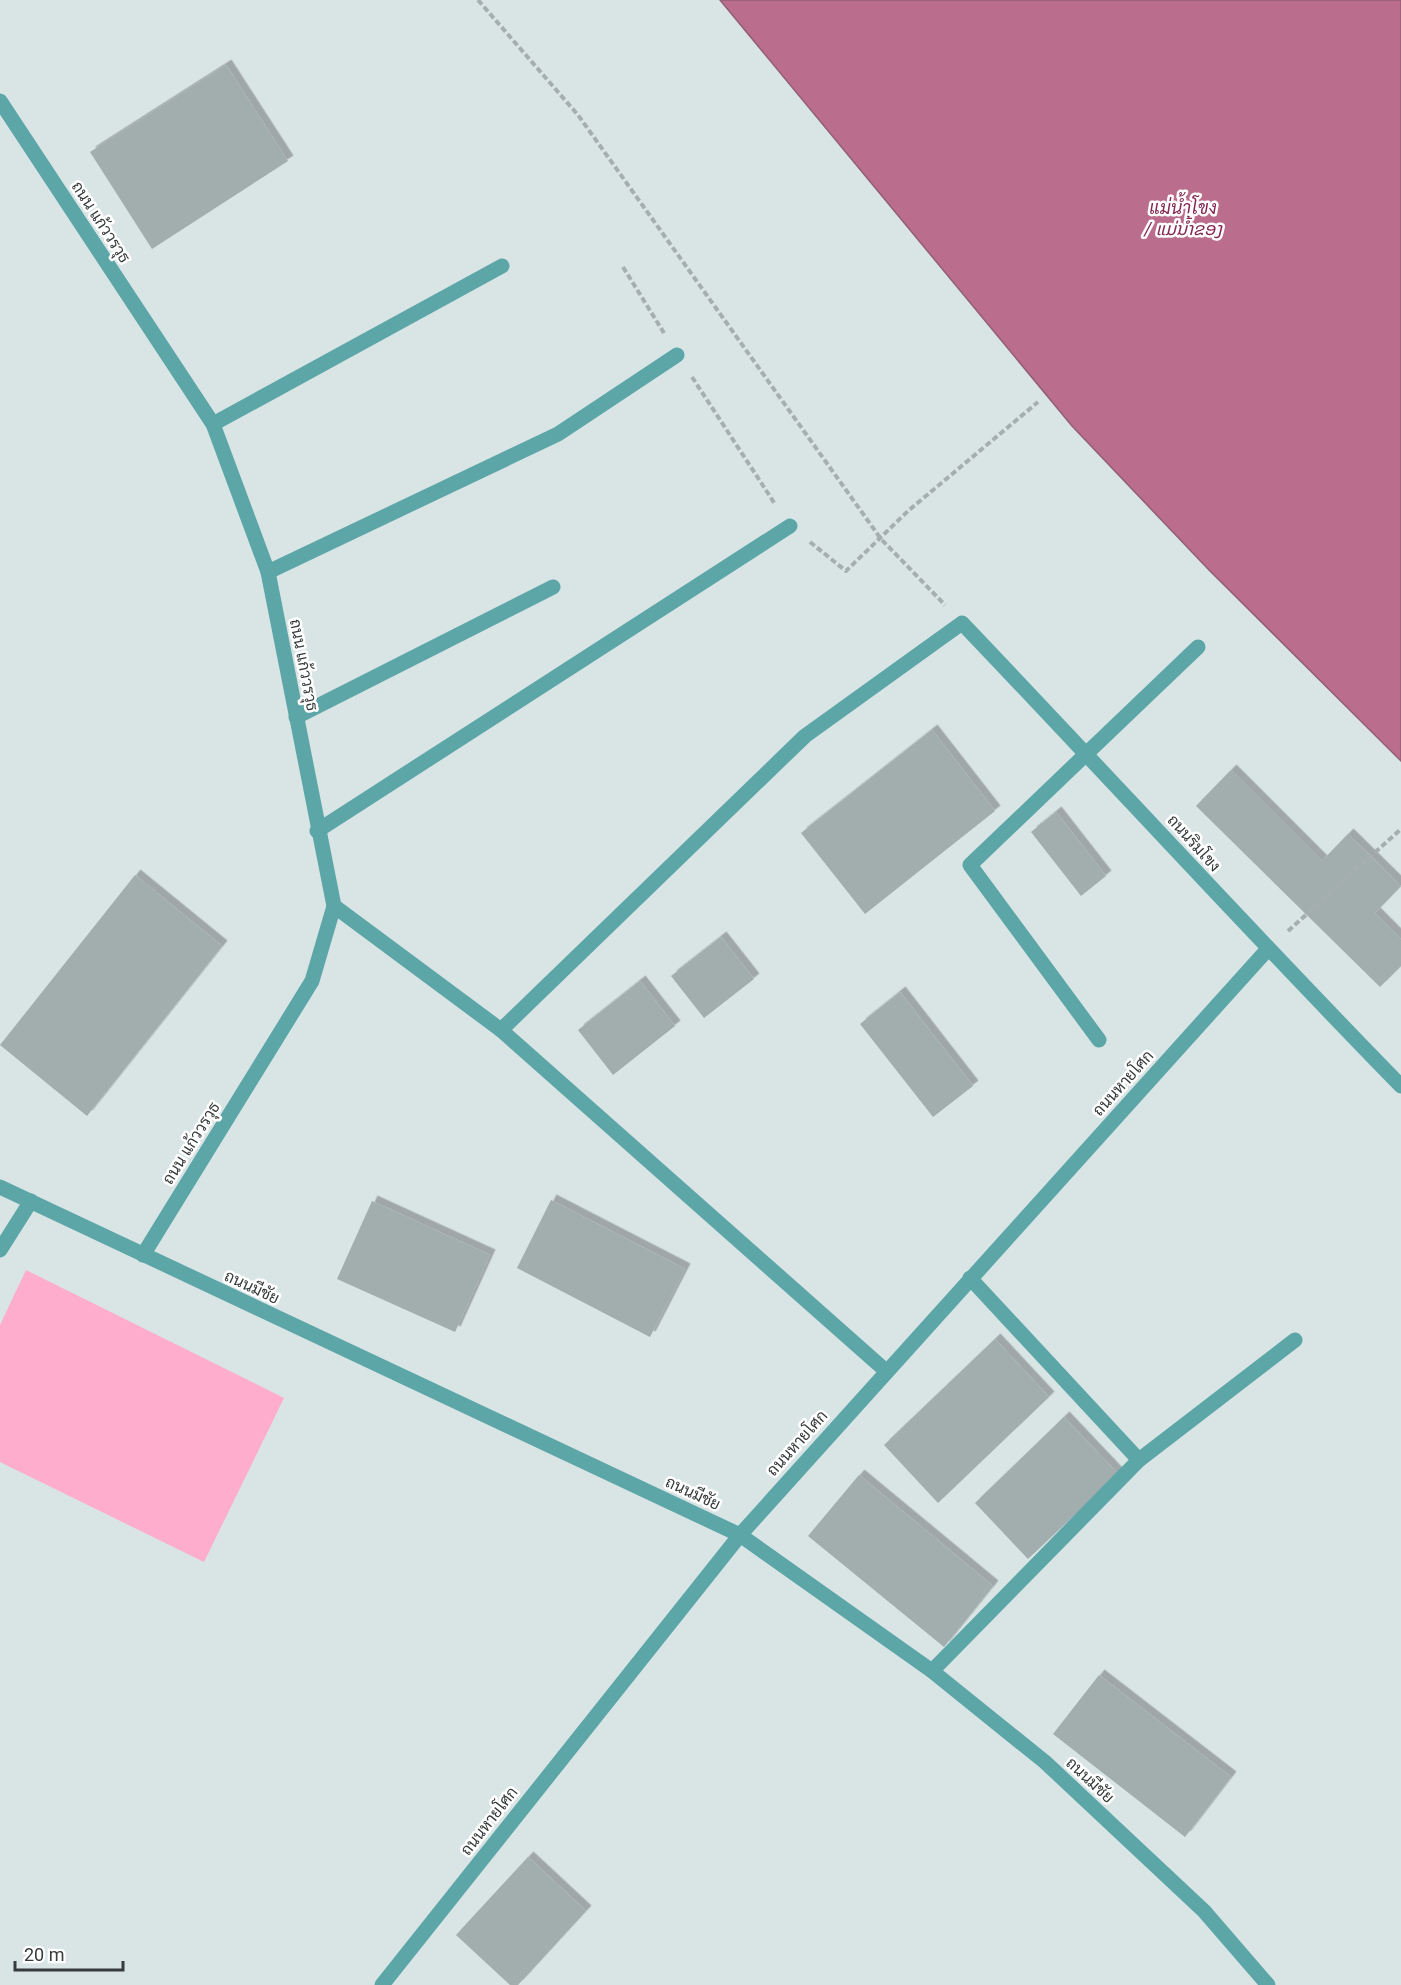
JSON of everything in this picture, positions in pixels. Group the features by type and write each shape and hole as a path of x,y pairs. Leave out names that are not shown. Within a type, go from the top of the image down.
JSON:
{"street":[{"name":"ถนน แก้ววรวุธ","path":"0,101 213,424 268,572 317,831 334,906 312,981 143,1255"},
{"path":"213,424 502,266"},
{"path":"268,572 558,434 677,355"},
{"path":"317,831 790,526"},
{"path":"296,717 552,587"},
{"path":"501,1030 805,736 962,623"},
{"name":"ถนนริมโขง","path":"962,623 1086,752 1267,950 1401,1086"},
{"path":"1099,1040 970,865 1198,647"},
{"path":"334,906 501,1030 886,1371"},
{"name":"ถนนหายโศก","path":"382,1985 740,1534 1267,950"},
{"name":"ถนนมีชัย","path":"0,1187 740,1534 932,1671 1045,1762 1204,1911 1268,1985"},
{"path":"0,1250 31,1201"},
{"path":"970,1278 1139,1460"},
{"path":"932,1671 1139,1460 1295,1340"}],"path":[{"path":"478,0 578,115 881,539 962,623"},
{"path":"623,267 677,355 790,526 846,571 909,511 1038,402"},
{"path":"1267,950 1401,829"}],"shaded area":[{"path":"26,1270 284,1398 204,1562 0,1462 0,1325"}],"water":[{"name":"แม่น้ำโขง / ແມ່ນ້ຳຂອງ","path":"720,0 1401,0 1401,761 1209,570 1072,426"}],"building":[{"path":"226,65 288,161 152,249 90,152"},
{"path":"932,730 995,811 865,914 801,833"},
{"path":"1231,770 1322,861 1348,834 1401,886 1375,913 1401,939 1401,966 1380,987 1196,806"},
{"path":"1056,812 1106,876 1081,896 1031,832"},
{"path":"135,875 222,946 87,1116 0,1045"},
{"path":"721,937 754,979 704,1018 671,976"},
{"path":"640,981 675,1026 613,1075 578,1030"},
{"path":"900,992 973,1086 933,1117 860,1024"},
{"path":"551,1200 685,1269 650,1337 517,1268"},
{"path":"372,1201 490,1255 455,1332 337,1279"},
{"path":"995,1339 1049,1397 938,1503 884,1445"},
{"path":"1064,1417 1118,1474 1028,1559 975,1503"},
{"path":"859,1475 993,1586 944,1647 808,1536"},
{"path":"1099,1675 1231,1777 1185,1837 1053,1734"},
{"path":"528,1857 586,1911 518,1985 510,1985 456,1935"}]}
